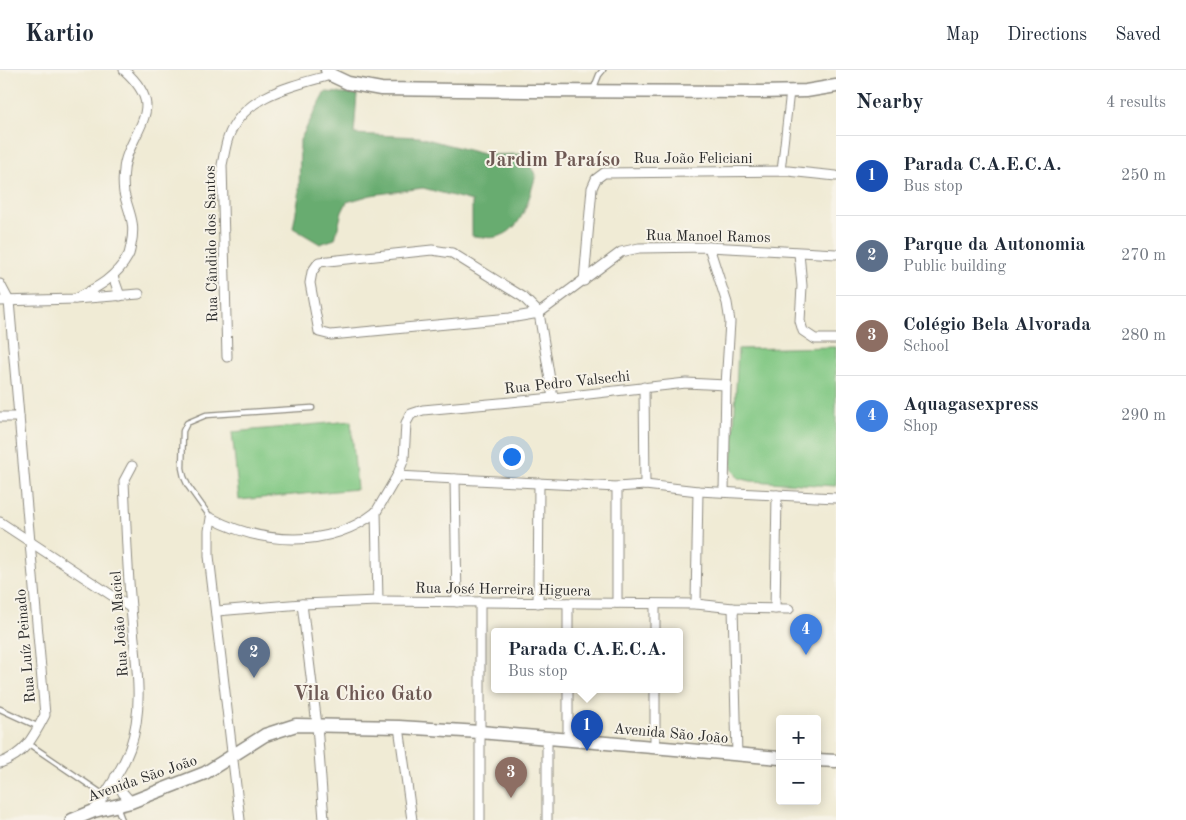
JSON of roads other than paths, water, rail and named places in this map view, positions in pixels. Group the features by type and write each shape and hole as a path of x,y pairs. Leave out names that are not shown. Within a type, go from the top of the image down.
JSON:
{"main road":[{"path":"329,72 348,83 381,89 592,92 790,91 836,86"},
{"name":"Avenida São João","path":"72,820 94,811 131,802 205,774 265,734 296,725 399,727 480,732 776,758"},
{"path":"821,760 836,761"}],"street":[{"path":"75,299 98,287 113,276 129,255 133,235 133,220 124,192 124,168 146,106 144,95 138,85 124,70"},
{"name":"Rua Cândido dos Santos","path":"227,357 222,165 228,138 238,119 249,107 274,92 329,72"},
{"path":"781,171 790,91"},
{"name":"Rua João Feliciani","path":"584,281 592,188 596,179 604,172 781,171 836,176"},
{"path":"709,247 727,303 730,322 726,385 724,492"},
{"name":"Rua Manoel Ramos","path":"539,313 621,252 639,248 709,247 836,254"},
{"path":"539,313 510,318 331,335 319,332 310,283 312,272 319,262 432,250 452,254 523,296 539,313 553,398"},
{"path":"799,253 802,286 800,321 803,332 815,339 836,339"},
{"path":"113,276 120,296"},
{"path":"0,284 4,301 75,299 139,294"},
{"name":"Rua Luíz Peinado","path":"0,763 14,758 28,744 45,715 19,417 4,301"},
{"name":"Rua Pedro Valsechi","path":"397,476 404,459 406,423 410,414 423,410 686,383 726,385"},
{"path":"644,388 645,485"},
{"path":"0,417 19,417"},
{"name":"Rua João Maciel","path":"94,811 121,768 130,747 138,711 136,649 131,608 124,481 132,466"},
{"path":"240,820 210,556 209,531 211,518 230,528 263,537 300,539 343,530 367,519 376,512 397,476 617,487 645,485 698,491 836,498"},
{"path":"455,479 457,602"},
{"path":"538,603 539,484"},
{"path":"617,487 617,603"},
{"path":"696,604 698,491"},
{"path":"775,609 777,495"},
{"path":"376,512 378,601"},
{"path":"0,522 131,608"},
{"name":"Rua José Herreira Higuera","path":"216,611 302,604 378,601 696,604 733,608 789,609"},
{"path":"480,602 480,820"},
{"path":"568,603 568,628"},
{"path":"302,604 317,724 324,820"},
{"path":"655,605 655,628"},
{"path":"733,608 737,755"},
{"path":"568,693 568,739"},
{"path":"655,693 655,747"},
{"path":"399,727 412,820"},
{"path":"546,820 547,739"},
{"path":"115,777 123,793 131,802"}],"lane":[{"path":"592,92 599,76 604,70"},
{"path":"211,518 188,486 184,477 182,468 183,430 188,423 206,415 312,408"},
{"path":"0,709 39,727"},
{"path":"28,744 105,795"},
{"path":"117,806 122,820"}],"place":[{"name":"Aquagasexpress","path":"806,655"},
{"name":"Parque da Autonomia","path":"254,678"},
{"name":"Parada C.A.E.C.A.","path":"587,751"},
{"name":"Colégio Bela Alvorada","path":"511,798"}],"district":[{"name":"Jardim Paraíso","path":"553,159"},
{"name":"Vila Chico Gato","path":"363,693"}]}
